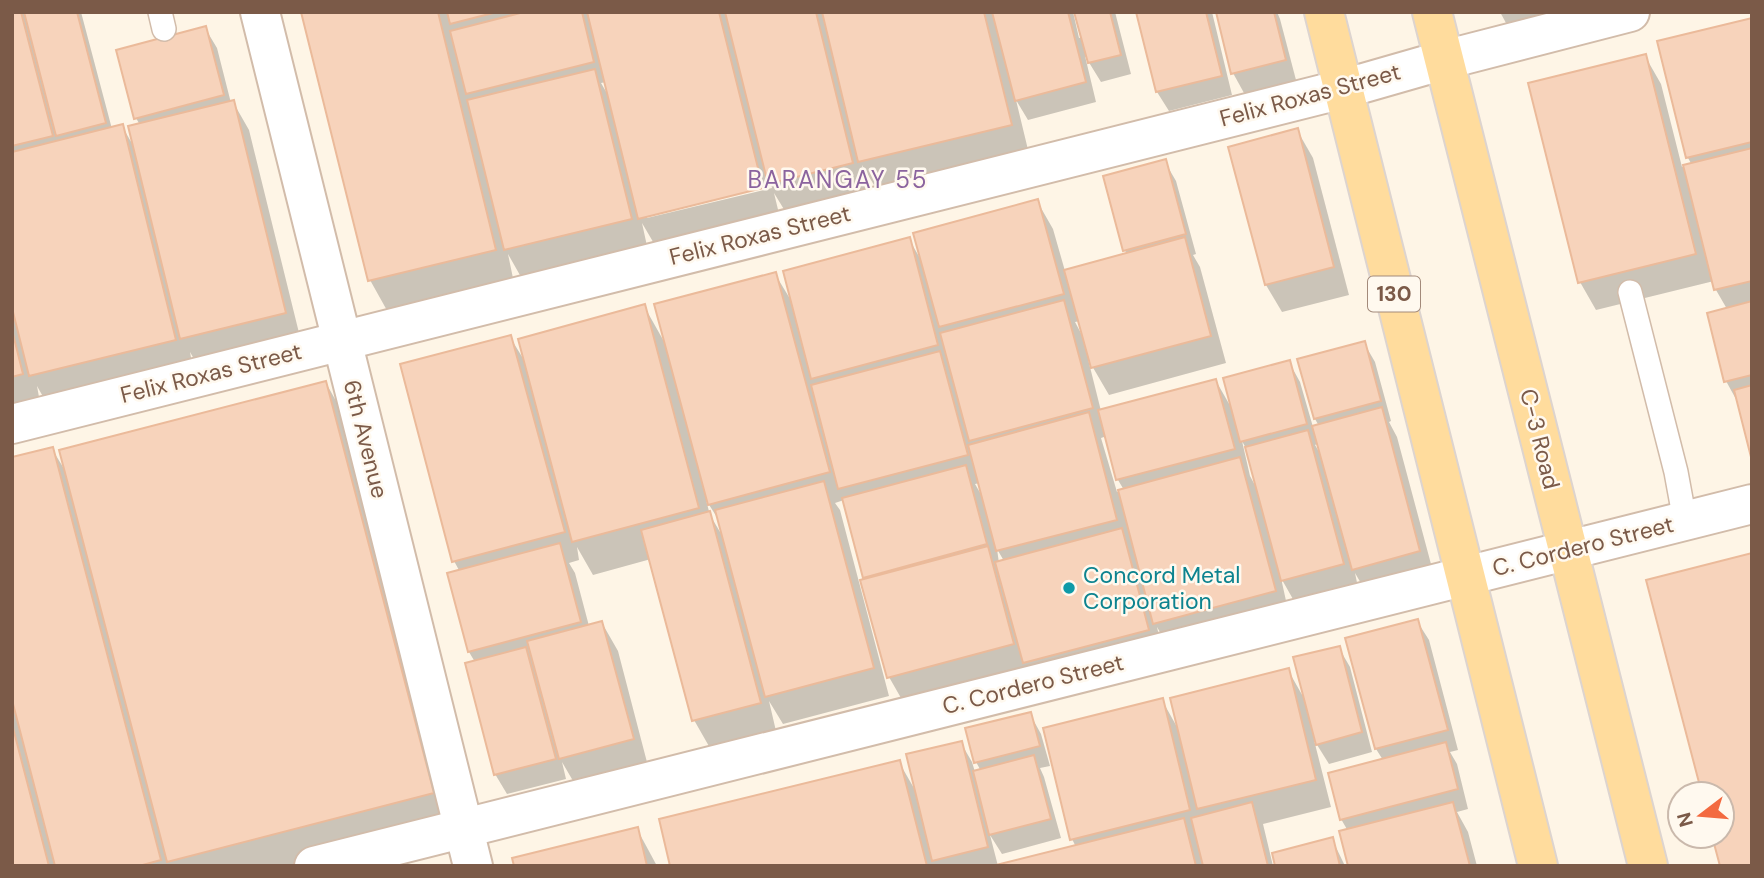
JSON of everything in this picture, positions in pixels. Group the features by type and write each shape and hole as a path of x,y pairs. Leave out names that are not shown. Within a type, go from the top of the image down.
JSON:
{"main road":[{"name":"130","path":"1324,12 1538,866"},
{"name":"C-3 Road","path":"1432,12 1648,866"}],"street":[{"name":"6th Avenue","path":"260,12 473,866"},
{"name":"Felix Roxas Street","path":"12,424 1343,89 1630,12"},
{"name":"C. Cordero Street","path":"314,866 1752,505"}],"lane":[{"path":"1630,292 1676,472 1685,521"}],"building":[{"path":"12,12 21,12 53,136 12,146"},
{"path":"24,12 77,12 106,123 56,136"},
{"path":"301,12 438,12 496,250 368,281"},
{"path":"447,12 497,12 450,24"},
{"path":"524,12 582,12 594,62 466,94 450,31"},
{"path":"587,12 719,12 763,188 638,219"},
{"path":"725,12 816,12 853,163 768,184"},
{"path":"822,12 984,12 1012,125 858,162"},
{"path":"992,12 1068,12 1086,82 1015,101"},
{"path":"1074,12 1110,12 1121,55 1088,63"},
{"path":"1136,12 1206,12 1222,76 1156,92"},
{"path":"1216,12 1274,12 1286,60 1231,74"},
{"path":"1752,18 1752,142 1686,158 1657,41"},
{"path":"206,26 224,95 134,119 116,50"},
{"path":"1646,54 1696,254 1578,283 1528,83"},
{"path":"595,69 632,219 504,250 467,100"},
{"path":"234,100 286,313 180,339 128,126"},
{"path":"123,124 176,340 29,376 12,308 12,152"},
{"path":"1298,128 1334,267 1265,285 1228,147"},
{"path":"1752,148 1752,281 1714,290 1683,165"},
{"path":"1166,159 1186,234 1123,251 1103,176"},
{"path":"1038,199 1064,294 939,327 913,233"},
{"path":"910,237 938,345 811,379 783,271"},
{"path":"1185,237 1211,336 1091,368 1064,270"},
{"path":"776,272 830,472 708,505 654,304"},
{"path":"1064,300 1093,408 969,441 940,333"},
{"path":"1752,301 1752,375 1724,382 1707,313"},
{"path":"645,304 699,508 572,542 518,339"},
{"path":"12,330 23,374 12,377"},
{"path":"511,335 565,532 452,562 400,364"},
{"path":"1365,341 1381,401 1314,419 1297,359"},
{"path":"940,351 968,455 838,489 811,385"},
{"path":"1290,360 1307,424 1240,442 1223,378"},
{"path":"1216,379 1235,449 1116,480 1098,410"},
{"path":"326,381 434,793 167,862 59,450"},
{"path":"1752,385 1752,461 1734,390"},
{"path":"1382,407 1420,551 1352,570 1312,426"},
{"path":"1089,412 1117,520 996,551 968,445"},
{"path":"1308,430 1344,564 1281,581 1245,447"},
{"path":"53,447 161,860 139,866 55,866 12,700 12,457"},
{"path":"1240,457 1276,591 1153,624 1118,490"},
{"path":"966,465 987,544 863,578 842,498"},
{"path":"824,481 874,668 765,697 715,510"},
{"path":"710,511 761,703 692,721 641,530"},
{"path":"1122,528 1149,630 1023,663 995,562"},
{"path":"560,543 581,622 468,652 447,573"},
{"path":"988,546 1014,644 887,678 860,580"},
{"path":"1752,553 1752,866 1720,866 1716,850 1736,850 1736,780 1698,780 1646,580"},
{"path":"1418,619 1448,730 1375,749 1345,638"},
{"path":"602,621 634,739 559,759 527,641"},
{"path":"1340,646 1362,732 1316,745 1293,657"},
{"path":"526,647 556,759 494,775 465,663"},
{"path":"1289,668 1316,780 1197,809 1170,698"},
{"path":"1163,698 1190,810 1070,840 1043,728"},
{"path":"1031,712 1040,746 974,763 965,728"},
{"path":"12,724 49,866 12,866"},
{"path":"962,741 988,847 932,861 906,754"},
{"path":"1446,742 1458,789 1340,820 1328,773"},
{"path":"1034,755 1051,819 989,835 973,771"},
{"path":"900,760 927,866 670,866 659,819"},
{"path":"1252,802 1268,866 1203,866 1191,818"},
{"path":"1453,802 1470,866 1348,866 1339,831"},
{"path":"1184,818 1196,866 992,866"},
{"path":"638,827 647,866 514,866 512,858"},
{"path":"1333,837 1340,866 1275,866 1272,853"}],"place":[{"name":"Concord Metal Corporation","path":"1069,588"}],"district":[{"name":"BARANGAY 55","path":"838,180"}]}
